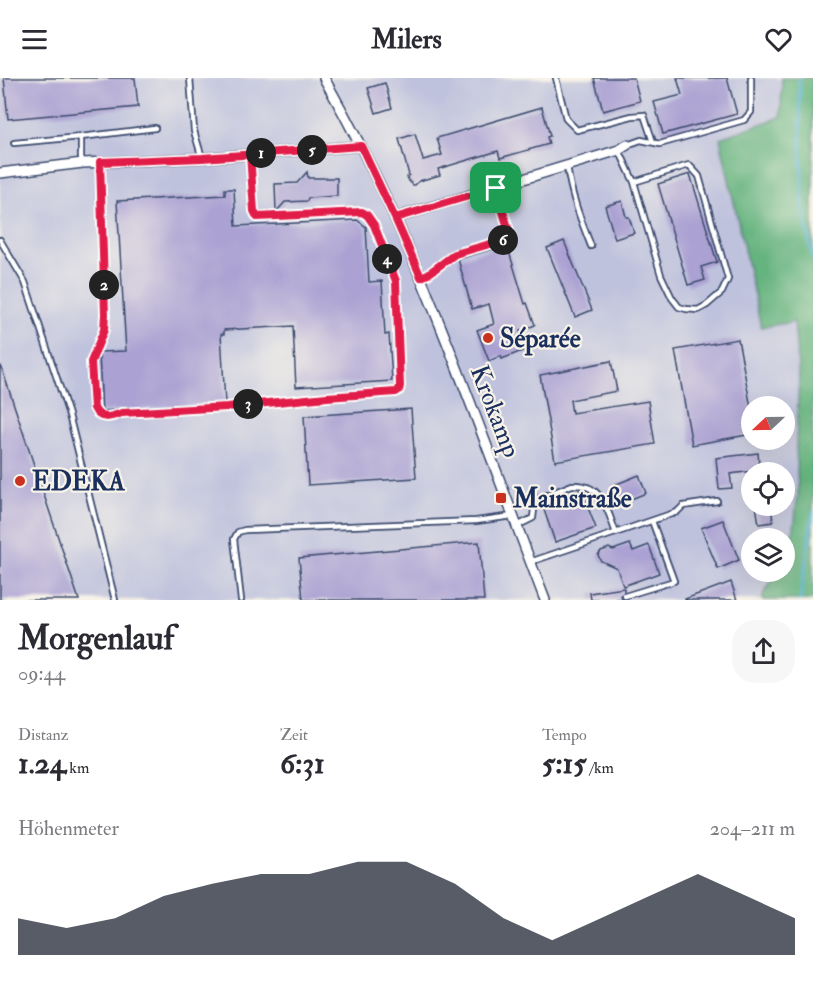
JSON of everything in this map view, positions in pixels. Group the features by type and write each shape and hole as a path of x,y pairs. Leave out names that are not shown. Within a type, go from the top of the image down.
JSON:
{"street":[{"name":"Krokamp","path":"324,78 361,146 421,277 545,600"},
{"path":"0,173 83,163 202,158 361,146"},
{"path":"395,218 623,147"}],"lane":[{"path":"190,78 194,131 202,158"},
{"path":"556,78 566,119 577,130 644,115 653,142"},
{"path":"634,182 688,165 699,176 728,279 722,292 698,310 679,307 661,276 623,147 641,140 660,144 744,120 751,112 752,78"},
{"path":"14,143 155,128"},
{"path":"81,137 83,163"},
{"path":"100,162 105,322 91,362 94,408 98,415 106,417 122,413 227,407 317,397 396,392 400,386 396,281 374,225 362,212 257,217 254,211 250,154"},
{"path":"567,166 579,216 591,246"},
{"path":"421,277 455,254 511,238 496,188"},
{"path":"0,240 25,282 69,415 115,600"},
{"path":"517,526 533,518 535,500 572,485 579,485 599,494 616,533"},
{"path":"530,562 677,512 683,506 717,501"},
{"path":"241,600 234,539 238,532 476,521 513,516"},
{"path":"625,596 674,581 652,521"}],"shaded area":[{"path":"0,78 813,78 813,600 0,600"}],"green space":[{"path":"782,78 813,78 813,600 763,600 763,595 771,582 795,582 794,528 798,493 796,445 799,378 794,322 761,327 720,138 781,117"}],"building":[{"path":"4,78 135,78 138,107 8,119"},
{"path":"594,78 634,78 640,101 603,111"},
{"path":"677,78 727,78 737,114 663,134 654,102 682,95"},
{"path":"385,83 392,108 376,113 368,88"},
{"path":"542,107 550,136 547,137 549,144 500,158 498,151 438,169 440,175 419,181 415,185 409,181 399,139 415,134 423,160 442,155 437,138"},
{"path":"307,172 308,178 337,178 337,196 285,202 276,212 275,184 297,183"},
{"path":"690,174 717,262 701,267 705,280 688,285 658,184"},
{"path":"225,189 234,189 236,226 357,220 366,227 369,282 382,281 385,335 389,334 392,381 296,387 293,326 224,330 224,334 221,334 225,403 102,411 99,354 100,352 126,351 117,201 225,195"},
{"path":"622,201 626,217 629,217 634,233 615,239 605,206"},
{"path":"564,241 592,310 575,317 547,248"},
{"path":"507,245 525,304 527,303 535,325 520,331 527,349 502,359 501,356 489,361 477,330 494,324 489,304 472,309 458,259"},
{"path":"738,339 749,396 741,396 741,436 692,445 675,350"},
{"path":"611,361 617,391 570,400 572,413 648,401 655,444 555,461 540,375"},
{"name":"EDEKA","path":"1,366 79,600 0,600"},
{"path":"411,409 416,478 308,485 304,416"},
{"path":"758,453 759,462 741,462 741,473 730,474 732,488 719,489 716,458"},
{"path":"639,475 646,493 619,504 612,486"},
{"path":"581,490 596,528 555,542 542,504"},
{"path":"758,516 772,516 773,522 759,524"},
{"path":"723,520 739,560 718,569 701,528"},
{"path":"479,542 484,600 303,600 299,558"},
{"path":"630,544 633,551 649,545 659,573 623,586 617,568 601,561 598,555 609,548 613,550"},
{"path":"731,582 737,600 685,600 685,599"},
{"path":"624,588 621,596 623,600 591,600 590,593"}],"waterway":[{"path":"799,78 803,210 813,259"},
{"path":"800,600 813,512"}],"place":[{"name":"Séparée","path":"488,338"},
{"name":"EDEKA","path":"20,481"},
{"name":"Mainstraße","path":"501,498"}],"route":[{"path":"496,188 395,218 361,146 306,150 202,158 100,162 105,314 104,330 91,362 96,412 106,417 122,413 227,407 399,390 396,281 374,225 362,212 257,217 254,211 251,179 250,154 361,146 421,277 455,254 511,238 496,188"}]}
